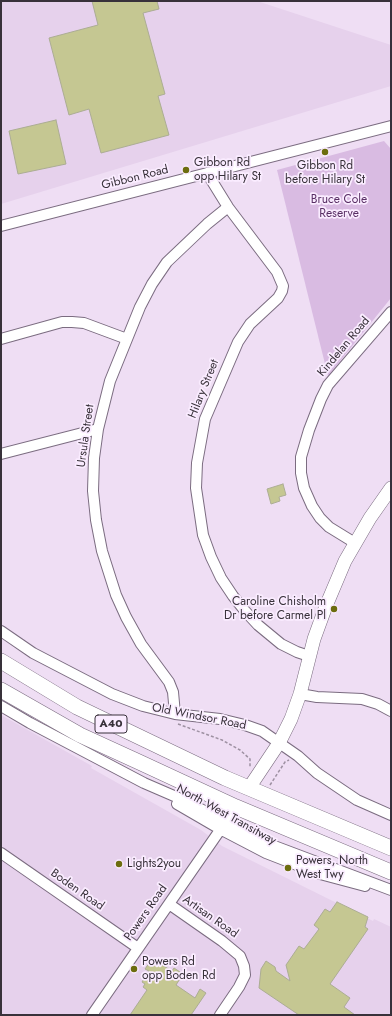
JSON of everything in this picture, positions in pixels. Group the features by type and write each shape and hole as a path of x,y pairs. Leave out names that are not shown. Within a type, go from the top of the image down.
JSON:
{"highway":[{"name":"A40","path":"1,661 77,707 218,775 391,848"},
{"name":"A40","path":"1,690 80,734 236,807 391,872"},
{"path":"236,807 249,788"}],"main road":[{"path":"249,788 279,743 291,719 300,694 309,656 332,592 355,543 391,488"}],"street":[{"name":"Gibbon Road","path":"1,226 391,126"},
{"name":"Hilary Street","path":"207,174 228,207 277,272 283,286 278,298 250,324 238,342 205,418 197,463 196,488 203,535 221,578 233,596 258,625 281,644 309,656"},
{"name":"Ursula Street","path":"174,714 173,692 169,682 141,644 126,617 116,595 102,551 96,520 93,491 94,458 98,429 110,381 140,307 152,284 167,262 207,224 228,207"},
{"name":"Kindelan Road","path":"355,543 329,527 320,518 312,506 304,488 301,473 301,457 309,430 328,385 391,312"},
{"path":"1,339 62,322 84,323 127,339"},
{"path":"1,454 98,429"},
{"name":"Old Windsor Road","path":"1,631 33,653 112,694 143,706 174,714 220,719 245,725 267,733 298,756 317,773 357,800 391,815"},
{"path":"300,694 316,697 362,699 378,704 391,711"},
{"name":"North West Transitway","path":"1,706 30,723 144,782 181,799 266,853 320,874 391,893"},
{"name":"Powers Road","path":"92,1015 222,825 236,807"},
{"name":"North West Transitway","path":"222,825 295,855 391,890"},
{"name":"Boden Road","path":"1,853 138,948"},
{"name":"Artisan Road","path":"169,904 222,941 240,956 244,966 245,975 239,987 220,1015"}],"shaded area":[{"path":"1,1 257,1 391,45 391,86 1,204"},
{"path":"1,715 201,830 222,846 373,921 374,919 391,927 391,1015 1,1015"}],"green space":[{"name":"Bruce Cole Reserve","path":"384,141 391,149 391,298 328,376 277,170"}],"building":[{"path":"92,1 157,1 159,9 143,13 165,94 158,96 169,135 101,153 89,109 69,115 49,38 98,25"},
{"path":"56,120 66,164 18,174 9,131"},
{"path":"283,484 286,495 279,497 280,501 271,504 267,489"},
{"path":"337,902 368,917 365,927 368,929 330,984 350,998 344,1007 355,1015 299,1015 259,988 261,969 266,961 275,967 276,971 290,981 286,965 299,946 304,949 319,929 314,925 325,909 330,912"},
{"path":"152,959 172,971 174,968 183,974 176,985 195,998 200,989 206,993 191,1015 130,1015 147,990 143,987 145,984 142,982 149,971 145,969"}],"place":[{"name":"Gibbon Rd before Hilary St","path":"325,152"},
{"name":"Gibbon Rd opp Hilary St","path":"186,170"},
{"name":"Caroline Chisholm Dr before Carmel Pl","path":"334,609"},
{"name":"Lights2you","path":"119,864"},
{"name":"Powers, North West Twy","path":"288,868"},
{"name":"Powers Rd opp Boden Rd","path":"134,969"}]}
